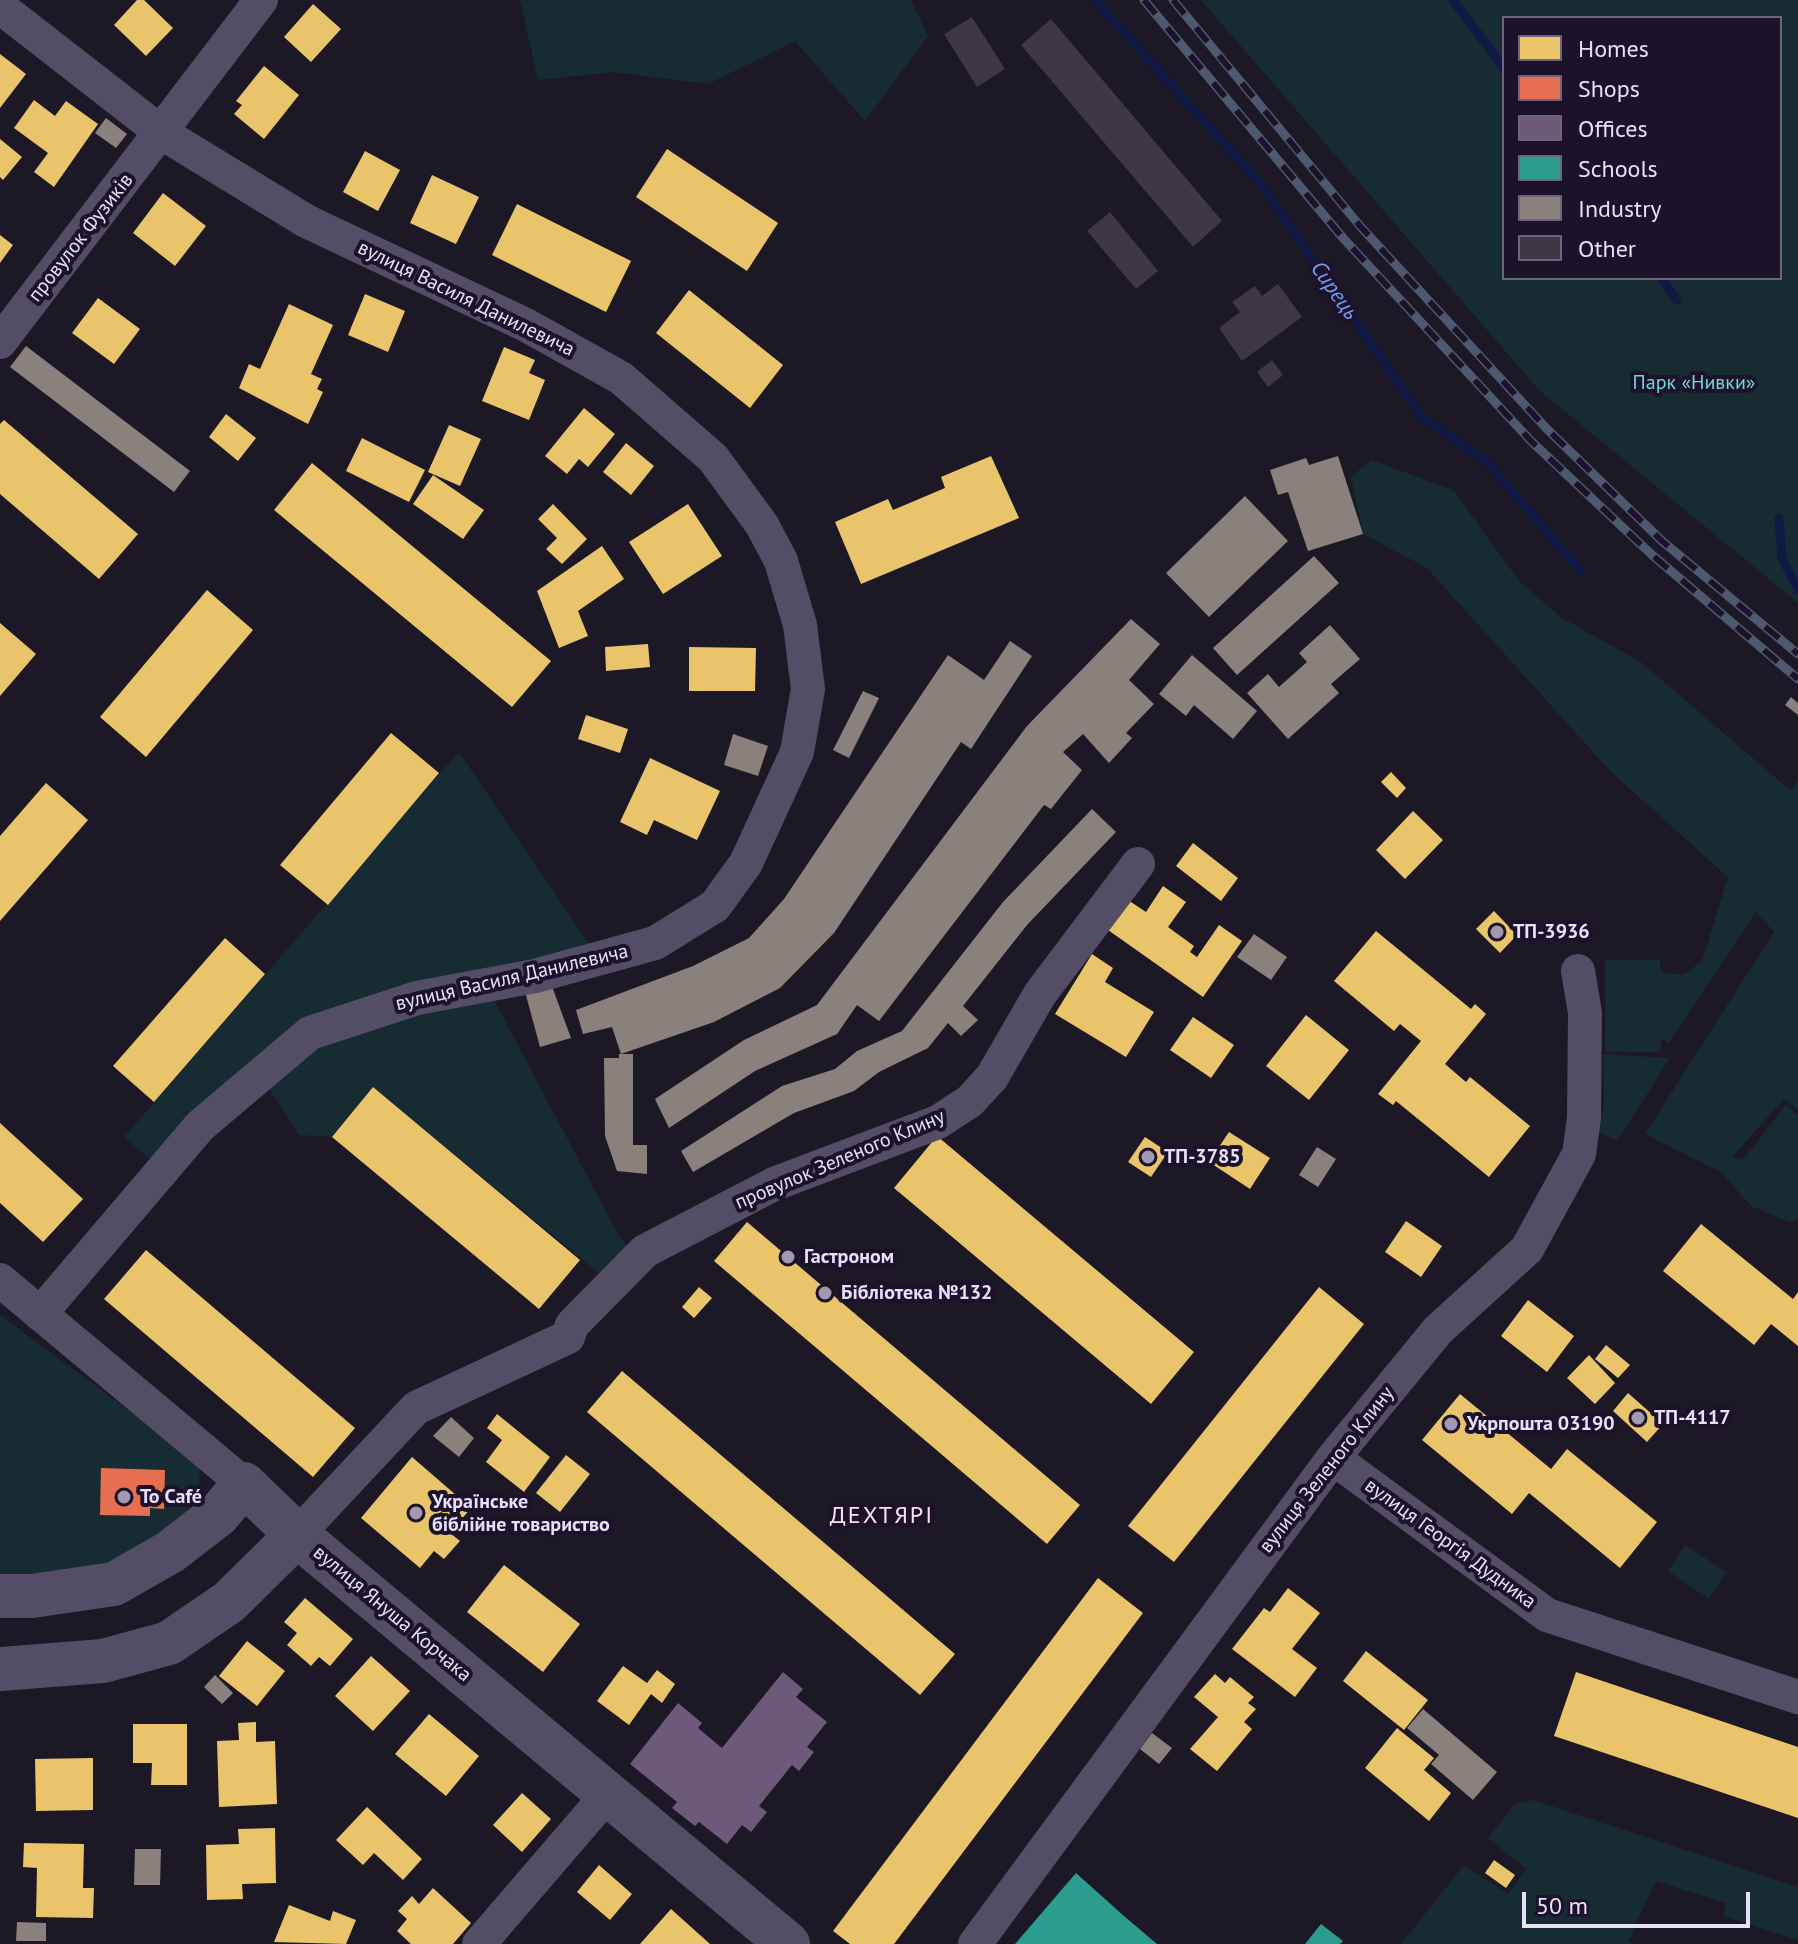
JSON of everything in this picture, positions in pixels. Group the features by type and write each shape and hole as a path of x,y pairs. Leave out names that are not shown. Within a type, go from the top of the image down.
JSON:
{"street":[{"name":"провулок Фузиків","path":"0,342 261,0"},
{"name":"вулиця Василя Данилевича","path":"0,7 162,133 306,221 526,325 621,378 713,458 762,525 781,561 800,625 808,689 797,752 746,863 715,906 655,943 535,976 417,998 310,1033 200,1126 40,1314"},
{"name":"провулок Зеленого Клину","path":"297,1535 416,1408 568,1337 572,1325 645,1251 774,1184 938,1122 970,1101 992,1077 1040,994 1138,864"},
{"name":"вулиця Зеленого Клину","path":"975,1944 1333,1458 1438,1330 1527,1249 1579,1154 1584,1118 1585,1013 1578,971"},
{"name":"вулиця Януша Корчака","path":"0,1280 244,1484 297,1535 788,1944"},
{"name":"вулиця Георгія Дудника","path":"1333,1458 1547,1615 1798,1697"},
{"path":"0,1596 32,1596 114,1584 170,1552 218,1515 244,1484"},
{"path":"0,1669 103,1661 169,1643 229,1602 297,1535"},
{"path":"479,1944 608,1794"}],"green space":[{"path":"520,0 911,0 928,36 865,121 795,41 708,84 614,72 538,80"},
{"name":"Парк «Нивки»","path":"1201,0 1798,0 1798,603 1540,391"},
{"path":"1371,460 1453,490 1520,582 1562,618 1642,663 1791,791 1798,781 1798,1110 1784,1099 1732,1157 1743,1160 1786,1104 1798,1115 1798,1219 1790,1222 1751,1206 1721,1172 1645,1134 1774,932 1756,912 1669,1043 1661,1039 1660,1052 1605,1052 1605,960 1660,960 1661,972 1683,975 1702,961 1728,877 1611,772 1427,568 1363,534 1351,477"},
{"path":"459,752 595,953 486,985 619,1236 638,1258 611,1283 373,1088 332,1137 299,1135 259,1073 162,1170 124,1137"},
{"path":"1603,1054 1670,1058 1617,1141 1598,1132 1604,1107"},
{"path":"0,1315 200,1463 198,1509 118,1566 41,1575 0,1574"},
{"path":"1685,1545 1726,1572 1709,1599 1668,1571"},
{"path":"1533,1800 1798,1887 1798,1940 1723,1916 1726,1903 1656,1881 1628,1941 1634,1944 1401,1944 1464,1865 1508,1894 1526,1869 1488,1838 1515,1804"}],"building: Homes":[{"path":"137,0 144,0 173,28 146,56 114,25"},
{"path":"313,4 341,29 311,62 284,37"},
{"path":"0,54 26,74 0,108"},
{"path":"264,66 299,95 264,139 234,114 242,105 236,101"},
{"path":"34,100 55,116 66,101 98,124 54,187 34,172 48,153 14,128"},
{"path":"0,139 22,157 3,180 0,177"},
{"path":"667,149 778,223 747,271 636,197"},
{"path":"365,151 400,170 378,211 343,192"},
{"path":"432,175 479,197 456,244 410,223"},
{"path":"163,193 206,226 175,266 133,233"},
{"path":"517,204 631,261 606,312 492,255"},
{"path":"0,235 13,245 0,263"},
{"path":"689,290 783,365 750,408 656,333"},
{"path":"365,294 405,311 388,352 348,335"},
{"path":"98,298 140,329 114,364 72,333"},
{"path":"289,304 333,325 311,374 322,379 317,389 323,392 308,424 239,388 249,364 260,369"},
{"path":"504,347 535,360 529,373 545,380 529,420 482,401"},
{"path":"584,408 615,434 588,467 579,459 567,474 545,456"},
{"path":"226,414 256,438 238,461 209,437"},
{"path":"4,420 138,534 99,579 0,494 0,424"},
{"path":"449,425 481,439 460,486 428,472"},
{"path":"362,438 425,470 409,502 346,471"},
{"path":"626,443 654,466 631,495 603,472"},
{"path":"991,456 1019,518 861,584 835,522 888,499 893,510 945,488 941,477"},
{"path":"312,463 551,661 512,707 274,510"},
{"path":"433,475 484,510 463,539 413,504"},
{"path":"553,504 587,539 562,564 546,549 557,538 538,519"},
{"path":"688,504 722,556 663,594 629,542"},
{"path":"602,546 624,579 578,611 588,636 559,648 537,591"},
{"path":"207,590 253,630 146,757 100,717"},
{"path":"0,623 36,654 0,696"},
{"path":"648,644 650,667 606,671 605,647"},
{"path":"689,647 756,648 755,691 689,691"},
{"path":"586,715 628,729 620,753 578,739"},
{"path":"391,733 439,773 328,905 280,865"},
{"path":"650,758 720,791 697,840 654,820 647,835 620,822"},
{"path":"1391,772 1406,788 1397,798 1381,782"},
{"path":"46,783 88,820 0,921 0,836"},
{"path":"1413,811 1443,840 1405,879 1376,850"},
{"path":"1193,843 1238,878 1221,901 1176,866"},
{"path":"1163,886 1186,902 1168,927 1194,946 1190,952 1197,957 1219,925 1242,941 1203,997 1108,930 1128,900 1146,912"},
{"name":"ТП-3936","path":"1494,911 1517,935 1500,953 1476,929"},
{"path":"1376,931 1471,1009 1475,1004 1486,1014 1445,1064 1466,1082 1470,1077 1530,1126 1489,1177 1396,1101 1393,1105 1378,1094 1421,1041 1400,1024 1394,1031 1334,981"},
{"path":"225,938 265,974 154,1102 113,1066"},
{"path":"1092,954 1113,968 1105,982 1154,1012 1126,1057 1055,1014"},
{"path":"1306,1015 1349,1050 1309,1100 1266,1066"},
{"path":"1193,1017 1234,1045 1211,1078 1170,1050"},
{"path":"373,1087 580,1260 539,1309 332,1137"},
{"path":"0,1123 83,1199 43,1242 0,1203"},
{"path":"1229,1132 1270,1158 1250,1189 1209,1162"},
{"path":"937,1136 1194,1352 1151,1404 894,1188"},
{"name":"ТП-3785","path":"1145,1137 1168,1152 1151,1177 1128,1162"},
{"path":"1406,1221 1442,1246 1421,1277 1385,1252"},
{"path":"747,1222 1080,1505 1047,1544 714,1261"},
{"path":"1701,1224 1793,1299 1798,1292 1798,1346 1771,1324 1754,1345 1663,1271"},
{"path":"146,1250 355,1428 313,1477 104,1299"},
{"path":"699,1287 712,1298 694,1318 682,1307"},
{"path":"1319,1287 1364,1324 1174,1562 1128,1526"},
{"path":"1528,1300 1574,1336 1547,1372 1501,1336"},
{"path":"1606,1345 1630,1365 1618,1378 1595,1359"},
{"path":"1589,1355 1615,1383 1595,1404 1567,1378"},
{"path":"622,1371 955,1654 920,1695 587,1412"},
{"name":"ТП-4117","path":"1628,1393 1663,1424 1647,1442 1613,1411"},
{"path":"1460,1394 1551,1469 1567,1449 1657,1522 1620,1568 1529,1493 1512,1514 1422,1440"},
{"path":"497,1414 550,1457 524,1492 486,1462 502,1440 487,1428"},
{"path":"566,1455 590,1474 560,1512 536,1493"},
{"name":"Українське біблійне товариство","path":"412,1457 471,1508 450,1533 460,1541 444,1559 434,1551 420,1568 361,1518"},
{"path":"504,1565 580,1624 543,1672 467,1612"},
{"path":"1098,1578 1143,1613 894,1944 850,1944 833,1931"},
{"path":"1288,1588 1320,1613 1292,1649 1317,1668 1295,1697 1232,1649 1264,1608 1270,1612"},
{"path":"305,1598 353,1639 330,1666 319,1657 311,1666 287,1645 297,1633 284,1622"},
{"path":"247,1641 285,1671 257,1706 219,1676"},
{"path":"1366,1651 1428,1700 1404,1730 1343,1681"},
{"path":"371,1656 410,1691 373,1731 335,1696"},
{"path":"623,1666 647,1683 657,1670 675,1684 662,1703 651,1694 629,1725 597,1701"},
{"path":"1576,1672 1798,1747 1798,1818 1554,1736"},
{"path":"1215,1674 1225,1683 1230,1677 1254,1697 1248,1703 1256,1709 1244,1722 1252,1729 1217,1771 1190,1749 1218,1717 1194,1697"},
{"path":"429,1714 479,1756 446,1796 395,1754"},
{"path":"256,1722 256,1742 275,1741 277,1804 219,1807 217,1741 239,1740 238,1723"},
{"path":"133,1724 187,1724 187,1785 151,1785 152,1763 133,1763"},
{"path":"1397,1728 1434,1758 1424,1770 1451,1793 1429,1821 1365,1768"},
{"path":"93,1758 93,1810 36,1811 35,1759"},
{"path":"522,1793 551,1819 522,1852 493,1825"},
{"path":"367,1807 422,1859 403,1880 374,1853 363,1865 336,1840"},
{"path":"275,1828 276,1883 242,1884 243,1899 207,1900 206,1845 239,1844 238,1829"},
{"path":"24,1843 84,1844 83,1888 94,1888 93,1918 36,1917 37,1868 23,1867"},
{"path":"1494,1860 1515,1875 1506,1888 1485,1873"},
{"path":"599,1865 632,1894 610,1920 577,1892"},
{"path":"433,1888 471,1923 453,1944 411,1944 397,1931 407,1919 398,1911 412,1896 419,1904"},
{"path":"289,1905 330,1921 333,1911 356,1920 346,1944 274,1942"},
{"path":"671,1909 710,1944 640,1944"}],"building: Shops":[{"path":"101,1468 165,1470 164,1509 150,1508 150,1516 100,1515"}],"building: Offices":[{"path":"783,1672 803,1689 796,1697 827,1722 807,1747 814,1752 799,1771 792,1765 759,1806 767,1812 751,1832 742,1825 727,1844 699,1822 695,1826 672,1808 677,1802 630,1764 678,1703 702,1723 698,1728 722,1748"}],"building: Schools":[{"path":"1076,1873 1124,1916 1157,1944 1015,1944"},
{"path":"1321,1924 1343,1941 1340,1944 1305,1944"}],"building: Industry":[{"path":"106,118 127,134 116,148 95,133"},
{"path":"26,346 190,471 174,492 10,367"},
{"path":"1338,456 1363,534 1308,551 1288,492 1278,495 1270,470 1306,458 1309,465"},
{"path":"1245,496 1288,541 1209,617 1166,573"},
{"path":"1314,556 1339,583 1237,675 1213,648"},
{"path":"1131,619 1160,644 1129,680 1154,704 1126,733 1132,738 1109,763 1083,734 1063,752 1082,770 1051,809 1044,805 879,1021 857,1005 837,1034 755,1071 669,1128 655,1099 744,1040 817,1005 1027,726"},
{"path":"1330,625 1360,659 1331,684 1339,693 1288,739 1247,693 1268,674 1279,687 1307,662 1299,653"},
{"path":"1010,641 1032,656 971,749 961,742 834,933 780,988 714,1022 621,1054 612,1027 583,1034 576,1010 693,966 749,938 784,899 948,655 984,680"},
{"path":"1192,655 1257,711 1233,739 1194,705 1186,716 1159,694"},
{"path":"863,691 879,698 849,758 833,750"},
{"path":"1791,697 1798,703 1798,715 1785,705"},
{"path":"733,734 768,746 758,776 724,765"},
{"path":"1092,809 1116,832 1027,925 963,1006 978,1020 961,1036 948,1023 928,1048 879,1072 854,1091 794,1113 693,1172 681,1151 782,1086 835,1069 857,1051 902,1031 1003,902"},
{"path":"1254,934 1287,957 1271,980 1237,957"},
{"path":"550,981 571,1038 540,1047 524,988"},
{"path":"619,1054 633,1054 633,1145 647,1145 647,1174 617,1171 605,1136 604,1058 619,1058"},
{"path":"1317,1147 1336,1159 1318,1187 1299,1175"},
{"path":"451,1417 474,1438 459,1457 433,1436"},
{"path":"215,1675 233,1693 222,1704 204,1687"},
{"path":"1423,1709 1497,1772 1473,1800 1431,1764 1439,1755 1407,1728"},
{"path":"1152,1733 1172,1748 1159,1764 1140,1749"},
{"path":"135,1849 161,1849 160,1885 134,1885"},
{"path":"17,1922 46,1923 46,1941 16,1941"}],"building: Other":[{"path":"972,17 1005,69 977,87 944,34"},
{"path":"1051,19 1222,221 1193,247 1021,45"},
{"path":"1110,212 1158,271 1136,289 1087,231"},
{"path":"1278,284 1302,317 1242,361 1219,328 1240,312 1232,302 1255,286 1262,296"},
{"path":"1272,360 1283,375 1268,387 1257,372"}],"waterway":[{"name":"Сирець","path":"1095,0 1261,184 1421,416 1487,462 1581,571"},
{"path":"1453,0 1502,65"},
{"path":"1662,280 1677,300"},
{"path":"1779,519 1782,558 1798,589"}],"railway":[{"path":"1144,0 1343,238 1531,441 1651,554 1798,679"},
{"path":"1173,0 1360,226 1546,428 1662,541 1798,654"}],"place":[{"name":"ТП-3936","path":"1497,932"},
{"name":"ТП-3785","path":"1148,1157"},
{"name":"Гастроном","path":"788,1257"},
{"name":"Бібліотека №132","path":"825,1293"},
{"name":"ТП-4117","path":"1638,1418"},
{"name":"Укрпошта 03190","path":"1451,1424"},
{"name":"To Café","path":"124,1497"},
{"name":"Українське біблійне товариство","path":"416,1513"}],"district":[{"name":"ДЕХТЯРІ","path":"882,1516"}]}
